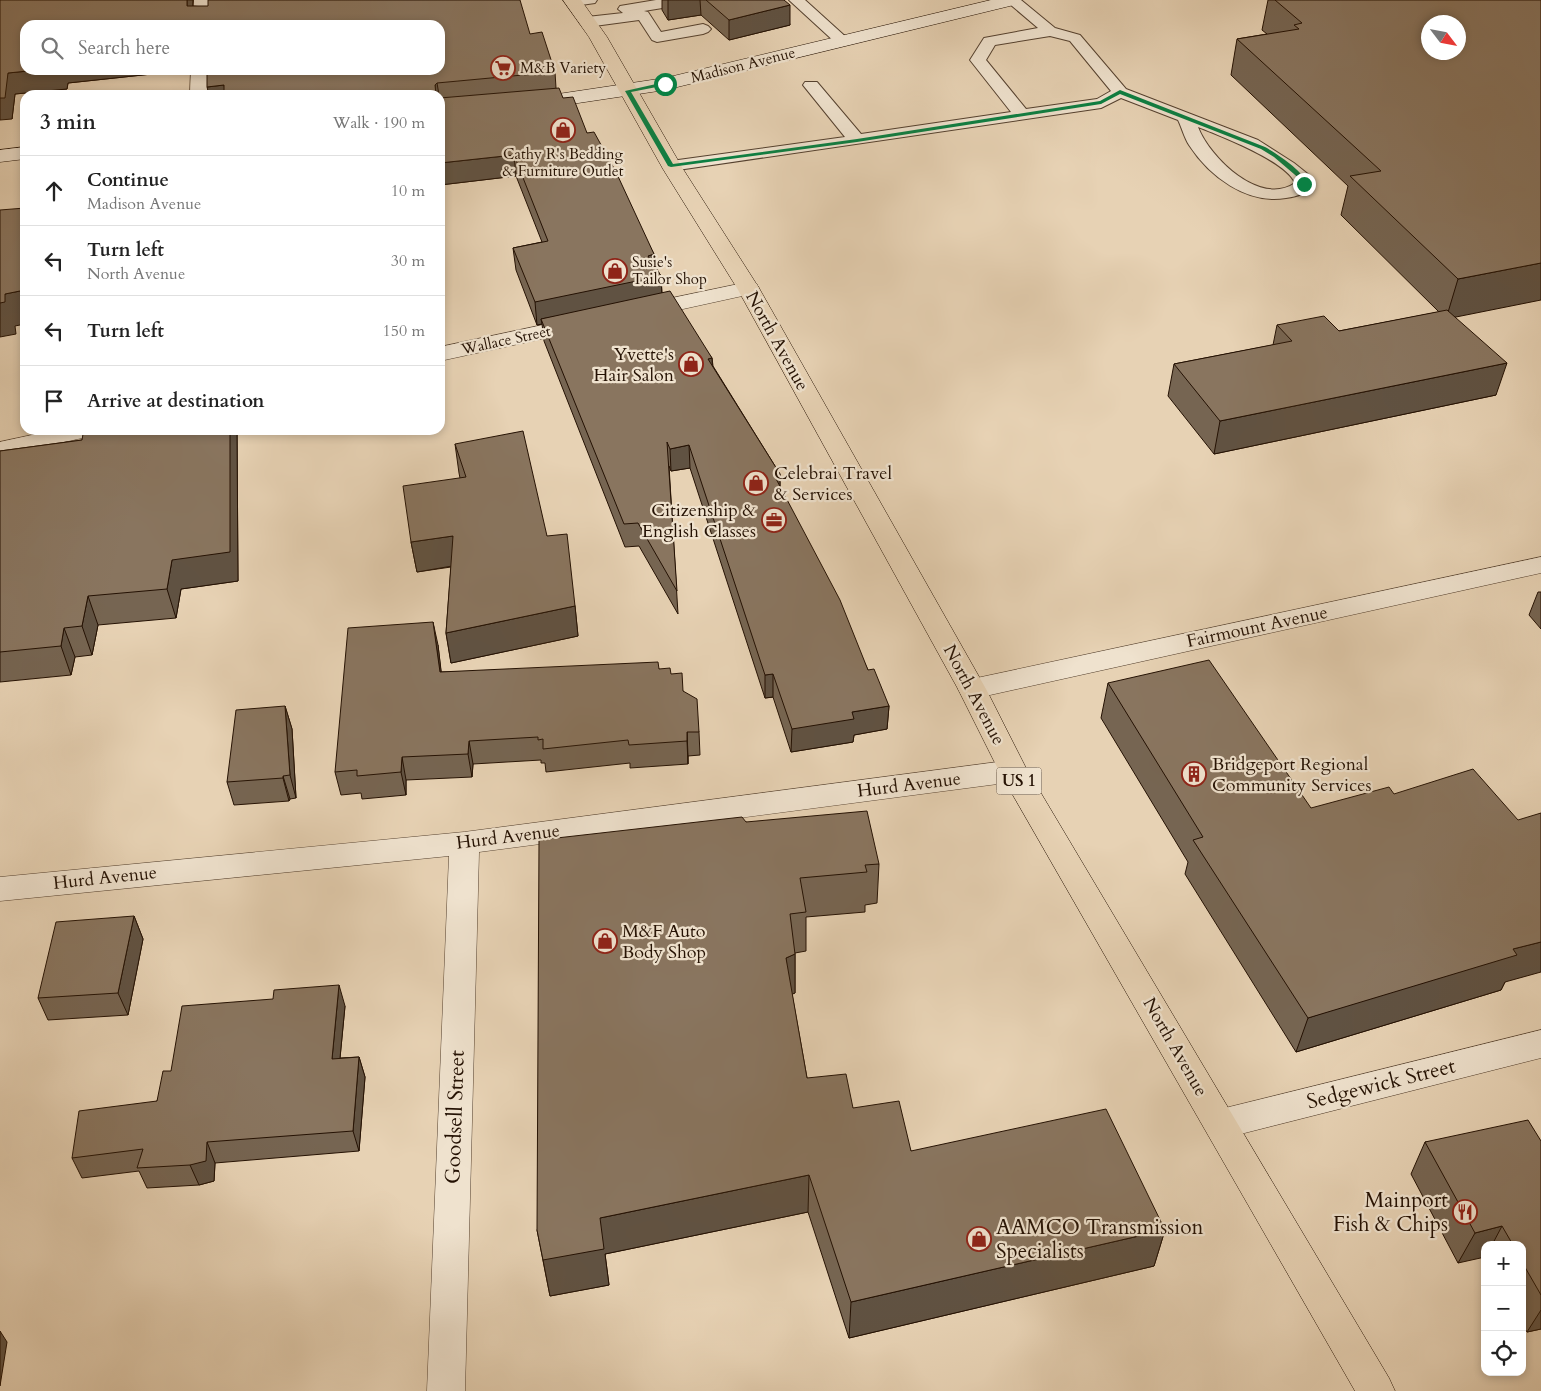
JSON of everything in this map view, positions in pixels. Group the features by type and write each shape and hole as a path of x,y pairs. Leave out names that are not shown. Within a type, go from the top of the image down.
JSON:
{"main road":[{"name":"North Avenue","path":"581,8 671,166 748,288 972,689 1014,771 1376,1391"}],"street":[{"path":"202,20 203,0"},
{"name":"Madison Avenue","path":"525,104 628,91 1012,0"},
{"path":"199,90 200,75"},
{"path":"0,156 20,154"},
{"name":"Wallace Street","path":"445,353 748,288"},
{"path":"0,449 65,435"},
{"name":"Fairmount Avenue","path":"972,689 1541,565"},
{"name":"Hurd Avenue","path":"0,888 464,843 1014,771"},
{"name":"Goodsell Street","path":"446,1391 464,843"},
{"name":"Sedgewick Street","path":"1220,1124 1541,1044"}],"lane":[{"path":"581,8 687,0"},
{"path":"796,0 842,41"},
{"path":"1012,0 1050,31 1075,38 1120,92 1185,117 1263,148 1276,155 1304,179 1302,188 1279,194 1261,193 1242,187 1199,148 1185,117"},
{"path":"581,8 643,15 664,13"},
{"path":"643,15 657,37 703,29"},
{"path":"1022,115 978,60 989,40 1050,31"},
{"path":"811,85 857,140"},
{"path":"671,166 857,140 1101,102 1120,92"}],"building":[{"path":"0,0 187,0 187,6 208,6 208,0 520,0 530,34 542,32 555,72 437,83 435,85 436,90 224,90 224,85 207,87 207,75 445,75 445,20 20,20 20,72 8,73 5,98 0,98"},
{"path":"706,0 784,0 790,5 729,20"},
{"path":"1275,0 1541,0 1541,263 1458,279 1350,176 1381,171 1237,39 1299,29 1294,25 1302,23"},
{"path":"559,88 563,98 573,97 587,133 594,132 616,172 654,254 648,256 661,276 535,302 513,248 548,241 514,155 445,162 445,98"},
{"path":"20,208 20,291 5,294 5,302 0,303 0,210"},
{"path":"670,291 712,358 708,359 780,474 774,475 840,600 868,670 874,669 889,706 852,712 854,719 792,729 773,674 765,675 689,445 670,449 667,442 677,591 638,523 624,524 541,319"},
{"path":"1447,310 1507,363 1220,421 1174,364 1292,341 1277,325 1324,316 1339,331"},
{"path":"523,431 547,536 567,534 575,606 446,633 453,536 411,542 403,486 466,477 455,444"},
{"path":"83,435 230,435 230,552 172,560 167,589 88,596 82,626 64,628 61,646 0,652 0,451 82,440"},
{"path":"433,622 440,672 658,662 659,669 670,668 671,674 682,673 683,691 697,699 699,732 687,732 687,741 629,745 628,740 543,749 543,739 538,740 538,737 469,741 468,754 402,757 401,772 357,776 357,770 335,772 348,628"},
{"path":"1209,660 1311,808 1389,787 1394,794 1473,769 1518,820 1541,813 1541,942 1513,949 1517,955 1308,1018 1193,840 1203,837 1108,683"},
{"path":"285,706 290,775 283,776 283,778 227,782 236,710"},
{"path":"867,811 879,864 865,865 867,872 800,878 806,912 790,914 795,954 786,958 807,1078 846,1074 853,1108 899,1101 911,1151 1106,1109 1165,1230 851,1302 809,1175 600,1218 604,1249 543,1260 537,1230 539,840 742,817 746,822"},
{"path":"134,916 118,993 38,998 56,922"},
{"path":"339,985 332,1059 359,1057 353,1131 207,1142 206,1161 190,1165 137,1168 143,1149 72,1158 79,1111 157,1101 163,1071 171,1071 182,1006 273,999 274,990"},
{"path":"1528,1120 1541,1141 1541,1295 1526,1269 1526,1241 1511,1241 1502,1226 1475,1233 1425,1142"}],"place":[{"name":"M&B Variety","path":"503,68"},
{"name":"Cathy R's Bedding & Furniture Outlet","path":"563,130"},
{"name":"Susie's Tailor Shop","path":"615,271"},
{"name":"Yvette's Hair Salon","path":"691,364"},
{"name":"Celebrai Travel & Services","path":"756,483"},
{"name":"Citizenship & English Classes","path":"774,520"},
{"name":"Bridgeport Regional Community Services","path":"1194,774"},
{"name":"M&F Auto Body Shop","path":"605,941"},
{"name":"Mainport Fish & Chips","path":"1465,1212"},
{"name":"AAMCO Transmission Specialists","path":"979,1239"}],"route":[{"path":"665,84 628,91 671,166 857,140 1101,102 1120,92 1263,148 1276,155 1304,179 1304,184"}]}
